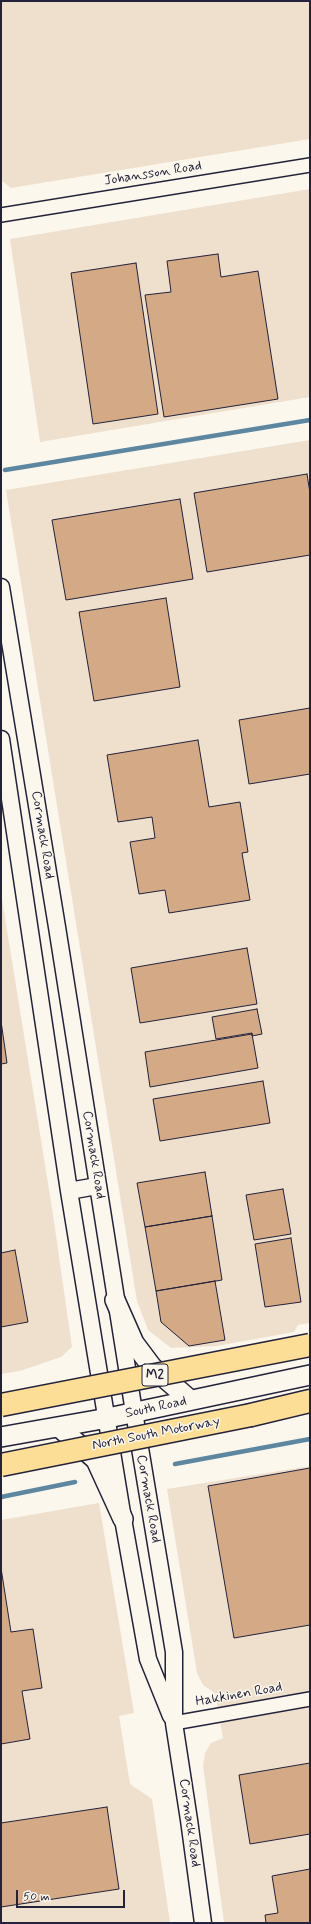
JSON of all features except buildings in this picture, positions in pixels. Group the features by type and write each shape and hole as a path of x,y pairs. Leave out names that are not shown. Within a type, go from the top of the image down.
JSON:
{"highway":[{"name":"M2","path":"1,1405 310,1345"},
{"name":"North South Motorway","path":"1,1465 310,1401"}],"main road":[{"path":"115,1300 134,1343 152,1367 190,1400"},
{"name":"South Road","path":"1,1437 108,1418 310,1375"},
{"path":"59,1427 96,1460 123,1519"}],"street":[{"name":"Johansson Road","path":"1,215 310,165"},
{"name":"Cormack Road","path":"1,588 57,927 115,1300 174,1652 174,1723 203,1923"},
{"name":"Cormack Road","path":"1,739 69,1191 108,1418 123,1519 148,1659 174,1723"},
{"path":"69,1191 97,1186"},
{"name":"Hakkinen Road","path":"174,1723 310,1699"}],"shaded area":[{"path":"1,1 310,1 310,139 11,188 1,180"},
{"path":"310,189 310,397 40,442 10,239"},
{"path":"310,440 310,1323 298,1325 294,1332 217,1346 171,1348 148,1330 137,1301 6,490"},
{"path":"1,893 52,1208 72,1347 61,1357 20,1371 1,1374"},
{"path":"310,1466 310,1923 224,1923 203,1766 205,1753 211,1743 223,1738 215,1693 203,1685 197,1673 167,1489"},
{"path":"99,1503 134,1713 119,1716 130,1784 152,1799 170,1923 1,1923 1,1520"}],"waterway":[{"path":"5,470 310,420"},
{"path":"175,1464 310,1439"},
{"path":"1,1497 75,1482"}]}
